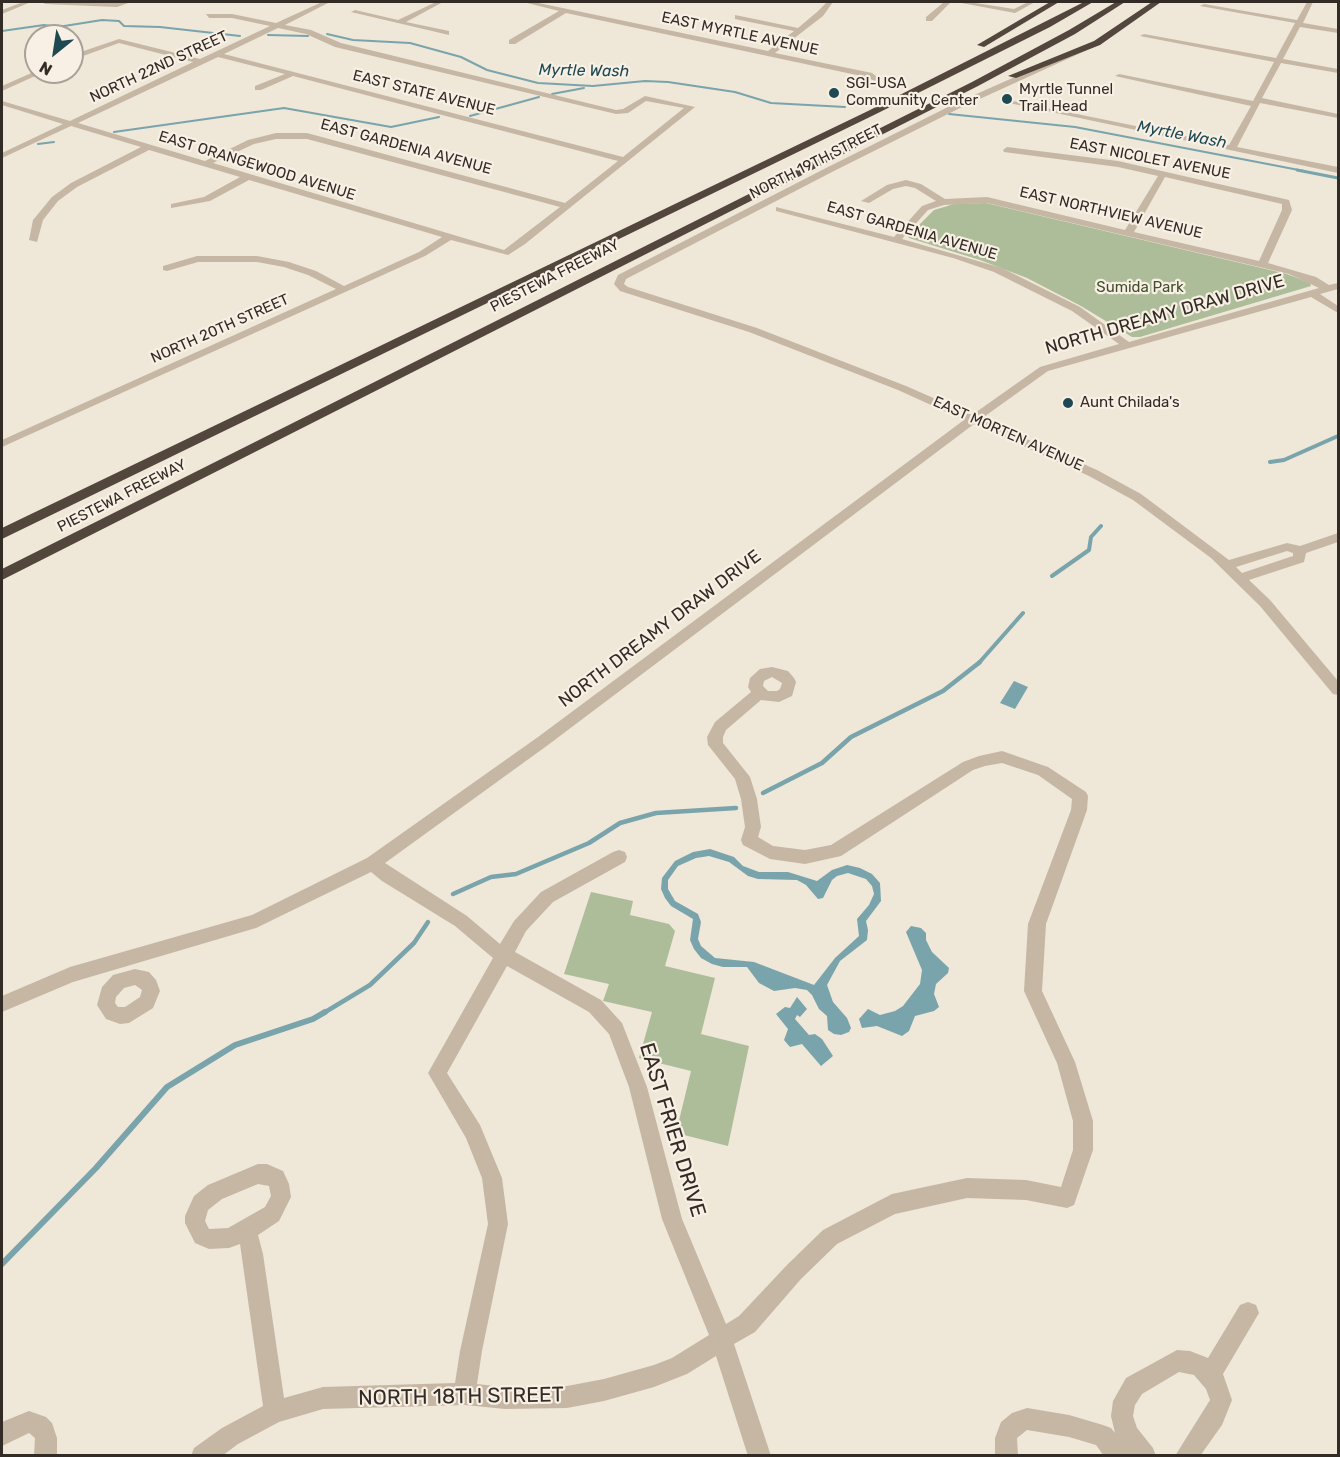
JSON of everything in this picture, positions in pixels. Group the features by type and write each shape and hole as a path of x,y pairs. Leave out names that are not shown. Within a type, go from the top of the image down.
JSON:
{"highway":[{"path":"969,52 1055,2"},
{"name":"PIESTEWA FREEWAY","path":"2,534 1047,26 1089,2"},
{"name":"PIESTEWA FREEWAY","path":"2,575 1004,69 1121,2"},
{"path":"831,156 871,141 1040,64 1097,42 1157,2"},
{"path":"797,148 811,135 952,61"}],"street":[{"path":"2,12 28,2"},
{"path":"45,2 117,4 128,2"},
{"name":"NORTH 22ND STREET","path":"2,156 327,2"},
{"path":"399,22 440,2"},
{"name":"EAST MYRTLE AVENUE","path":"526,2 869,75 877,80"},
{"path":"769,54 820,14 830,2"},
{"path":"929,19 948,2"},
{"path":"958,2 1015,11 1032,2"},
{"path":"1232,148 1310,2"},
{"path":"1204,6 1338,31"},
{"path":"512,42 564,11"},
{"path":"356,12 446,33"},
{"path":"209,16 232,16 314,33 326,42 616,112 625,111 645,98 691,107 566,206"},
{"path":"738,17 799,30"},
{"path":"1144,36 1338,71"},
{"path":"84,53 119,41 201,62"},
{"name":"NORTH 19TH STREET","path":"619,284 622,277 829,170 957,106 1079,53 1097,42"},
{"name":"EAST STATE AVENUE","path":"216,54 626,160"},
{"path":"258,88 292,74"},
{"path":"1119,76 1338,116"},
{"path":"2,89 24,79"},
{"name":"EAST ORANGEWOOD AVENUE","path":"2,104 504,253 566,206"},
{"path":"1013,104 1338,170"},
{"name":"EAST GARDENIA AVENUE","path":"205,164 251,142 276,136 307,136 566,206"},
{"path":"34,240 38,220 55,199 74,185 148,147"},
{"name":"EAST NICOLET AVENUE","path":"1007,150 1085,159 1286,202 1287,210 1262,265"},
{"path":"1128,233 1163,174"},
{"path":"174,206 207,199 247,177"},
{"path":"866,201 890,187 906,183 918,186 943,202"},
{"name":"EAST NORTHVIEW AVENUE","path":"896,240 925,208 943,202 973,200 1002,203 1262,265 1333,287"},
{"name":"EAST GARDENIA AVENUE","path":"779,209 956,256 1024,282 1076,309 1127,345"},
{"name":"NORTH 20TH STREET","path":"2,444 422,254 449,237"},
{"path":"167,268 197,258 257,259 286,264 312,273 343,290"},
{"name":"EAST MORTEN AVENUE","path":"619,284 624,289 795,345 902,387 1094,473 1137,496 1196,538 1227,565 1265,603 1337,690"},
{"name":"NORTH DREAMY DRAW DRIVE","path":"2,1004 70,975 256,921 373,863 561,728 1044,369 1127,345 1224,322 1333,287"},
{"path":"1313,294 1338,310"},
{"path":"1227,565 1287,547 1300,550 1338,537"},
{"path":"1240,579 1299,559 1300,550"},
{"name":"NORTH 18TH STREET","path":"202,1455 230,1436 274,1412 323,1398 465,1394 505,1398 567,1397 604,1390 679,1366 747,1324 794,1272 830,1237 892,1204 967,1188 1026,1190 1066,1198 1083,1150 1083,1121 1066,1062 1033,991 1036,924 1079,810 1080,796 1043,771 1002,757 984,760 968,766 835,851 805,857 770,852 749,840 753,827 749,799 742,777 716,745 715,737 720,726 760,693"},
{"path":"465,1394 471,1351 498,1224 492,1178 473,1132 437,1073 520,926 547,897 619,857"},
{"name":"EAST FRIER DRIVE","path":"373,863 388,876 450,913 486,945 596,1006 616,1029 638,1087 672,1220 722,1340 760,1455"},
{"path":"126,978 127,959"},
{"path":"247,1230 253,1254 274,1412"},
{"path":"1210,1374 1248,1313"},
{"path":"1129,1452 1122,1416 1124,1401 1134,1386 1177,1361 1190,1362 1202,1367 1210,1374 1221,1400 1214,1417 1186,1455"},
{"path":"1007,1455 1006,1438 1009,1430 1020,1420 1027,1419 1069,1426 1103,1436 1129,1452"},
{"path":"2,1436 17,1425 29,1422 38,1425 44,1431 46,1438 45,1455"}],"green space":[{"name":"Sumida Park","path":"986,203 1287,274 1310,283 1311,286 1140,337 1132,337 1081,306 1027,278 908,236 934,210 954,204"},
{"path":"591,892 633,901 630,915 669,924 675,931 665,966 715,978 701,1034 749,1046 728,1146 676,1133 691,1071 639,1058 652,1012 603,1001 609,984 564,974"}],"water":[{"path":"1014,681 1028,687 1015,709 1000,703"},
{"path":"710,849 734,857 743,866 759,872 788,872 817,881 832,870 847,865 872,874 880,883 881,901 866,921 867,940 840,961 827,985 833,1002 847,1018 851,1028 849,1032 841,1035 828,1030 827,1016 819,1009 807,990 795,988 774,991 759,983 747,967 723,967 701,958 690,940 693,919 671,906 661,889 662,878 675,861 693,852","holes":["709,856 729,862 748,876 758,879 797,880 806,885 818,899 823,898 832,880 837,876 848,873 866,879 872,886 874,894 869,905 857,919 859,936 835,958 814,985 754,962 715,958 701,946 698,939 701,922 698,914 675,901 668,889 668,880 678,866 696,858"]},
{"path":"911,926 921,928 926,933 926,940 932,952 949,968 948,973 936,984 934,994 939,1007 934,1011 915,1016 909,1031 902,1036 877,1026 862,1028 859,1019 868,1009 880,1015 895,1011 903,1006 920,984 922,970 906,932"},
{"path":"797,997 807,1009 795,1019 809,1035 815,1034 822,1039 833,1056 821,1066 802,1044 790,1047 784,1040 788,1029 776,1014 785,1007 790,1008"}],"waterway":[{"name":"Myrtle Wash","path":"2,31 44,25 58,27 102,20 119,21 124,26 160,27 240,36"},
{"name":"Myrtle Wash","path":"327,34 353,40 410,43 461,57 487,70 538,83 593,86 645,81 668,82 735,92 771,103 845,107"},
{"name":"Myrtle Wash","path":"268,35 308,36"},
{"path":"552,94 584,88"},
{"path":"470,116 539,97"},
{"path":"114,132 284,108 391,127 439,117"},
{"name":"Myrtle Wash","path":"949,114 1075,127 1304,171"},
{"path":"38,144 54,142"},
{"name":"Myrtle Wash","path":"1297,170 1338,178"},
{"path":"1270,462 1284,460 1338,436"},
{"path":"1052,576 1089,550 1091,537 1101,526"},
{"path":"979,663 1023,613"},
{"path":"763,793 822,763 851,737 943,691 979,663"},
{"path":"453,894 491,877 516,874 589,843 620,823 656,813 736,808"},
{"path":"322,1014 370,985 414,943 428,922"},
{"path":"2,1264 96,1168 167,1087 235,1045 313,1019 325,1012"}],"place":[{"name":"SGI-USA Community Center","path":"834,93"},
{"name":"Myrtle Tunnel Trail Head","path":"1007,99"},
{"name":"Aunt Chilada's","path":"1068,403"}]}
